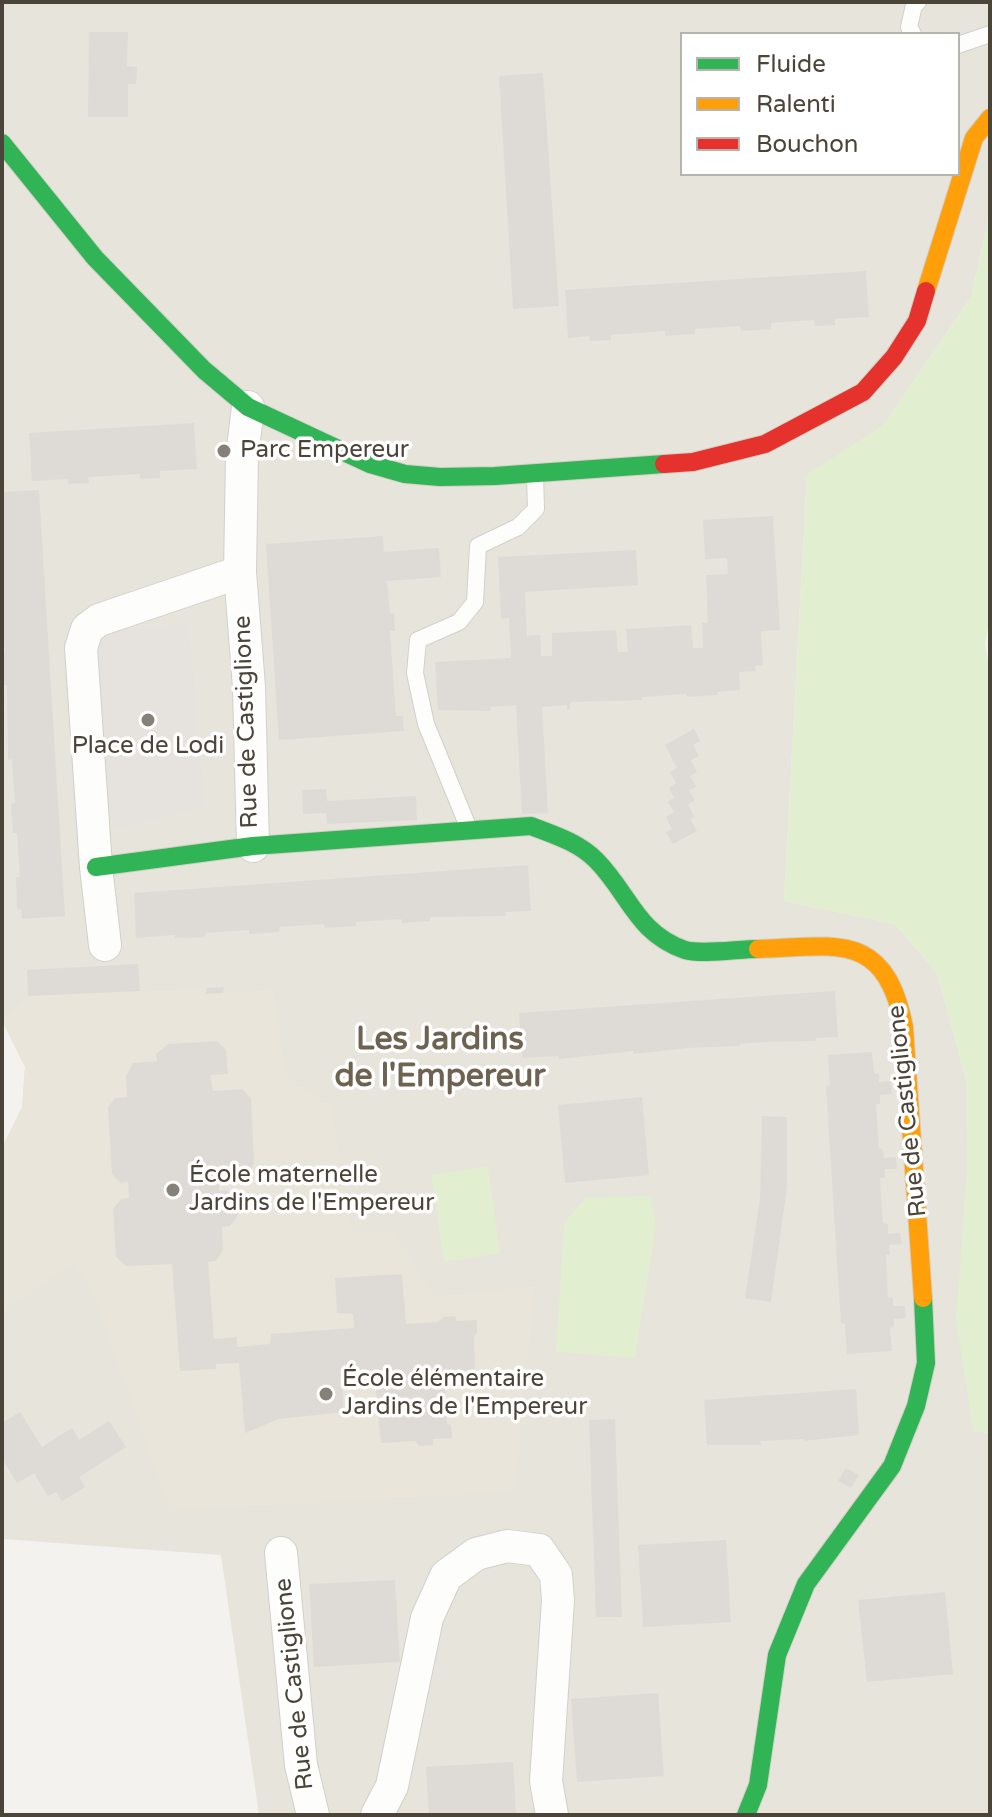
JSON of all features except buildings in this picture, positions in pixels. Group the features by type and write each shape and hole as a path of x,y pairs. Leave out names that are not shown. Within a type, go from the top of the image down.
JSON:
{"street":[{"path":"2,143 95,258 204,370 248,407 370,464 405,474 440,477 693,462 765,444 863,392 894,357 917,321 974,138 990,118"},
{"name":"Rue de Castiglione","path":"248,407 242,456 240,572 249,687 253,846 531,826 572,842 596,860 642,923 660,938 688,951 839,946 863,951 886,970 898,997 904,1027 919,1216 926,1363 916,1406 892,1466 806,1584 777,1655 758,1785 746,1815"},
{"path":"105,945 96,867 81,648 87,629 99,620 240,572"},
{"path":"96,867 253,846"},
{"path":"377,1815 392,1786 427,1618 446,1576 476,1554 507,1546 539,1550 556,1575 558,1600 546,1781 552,1815"},
{"name":"Rue de Castiglione","path":"281,1553 301,1765 313,1815"}],"lane":[{"path":"912,32 909,27 914,5 918,2"},
{"path":"960,44 990,34"},
{"path":"469,830 426,724 415,673 418,640 459,622 475,602 478,546 518,527 536,509 535,473"}],"shaded area":[{"path":"2,2 990,2 990,212 971,297 883,426 807,475 784,901 895,924 937,973 966,1079 973,1431 990,1433 990,1815 259,1815 221,1555 2,1539 2,1148 22,1107 25,1067 2,1021"},
{"name":"Place de Lodi","path":"189,624 205,806 113,830 101,786 94,654 97,631"},
{"path":"206,988 207,994 273,989 286,1076 331,1106 352,1232 394,1231 434,1296 535,1286 515,1492 170,1511 92,1292 73,1264 2,1313 2,1148 22,1107 25,1067 2,1020 28,996"}],"green space":[{"path":"990,212 990,616 985,644 990,674 990,1433 973,1431 956,1320 967,1166 966,1079 937,973 895,924 784,901 807,474 883,426 971,297"},
{"path":"488,1166 500,1253 444,1262 431,1175"},
{"path":"650,1196 656,1224 635,1358 556,1352 564,1222 586,1198"}],"traffic: fast":[{"path":"2,143 95,258 204,370 248,407 370,464 405,474 495,476 664,464"},
{"path":"96,867 253,846 531,826 589,854 644,923 668,943 692,951 758,949"},
{"path":"746,1815 758,1785 777,1655 806,1584 892,1466 916,1406 926,1363 923,1298"}],"traffic: slow":[{"path":"926,291 974,138 990,118"},
{"path":"758,949 812,946 854,951 871,959 896,996 904,1027 923,1298"}],"traffic: jam":[{"path":"664,464 693,462 765,444 863,392 894,357 917,321 926,291"}],"place":[{"name":"Parc Empereur","path":"224,451"},
{"name":"Place de Lodi","path":"148,720"},
{"name":"École maternelle Jardins de l'Empereur","path":"173,1190"},
{"name":"École élémentaire Jardins de l'Empereur","path":"326,1394"}],"district":[{"name":"Les Jardins de l'Empereur","path":"440,1060"}]}
